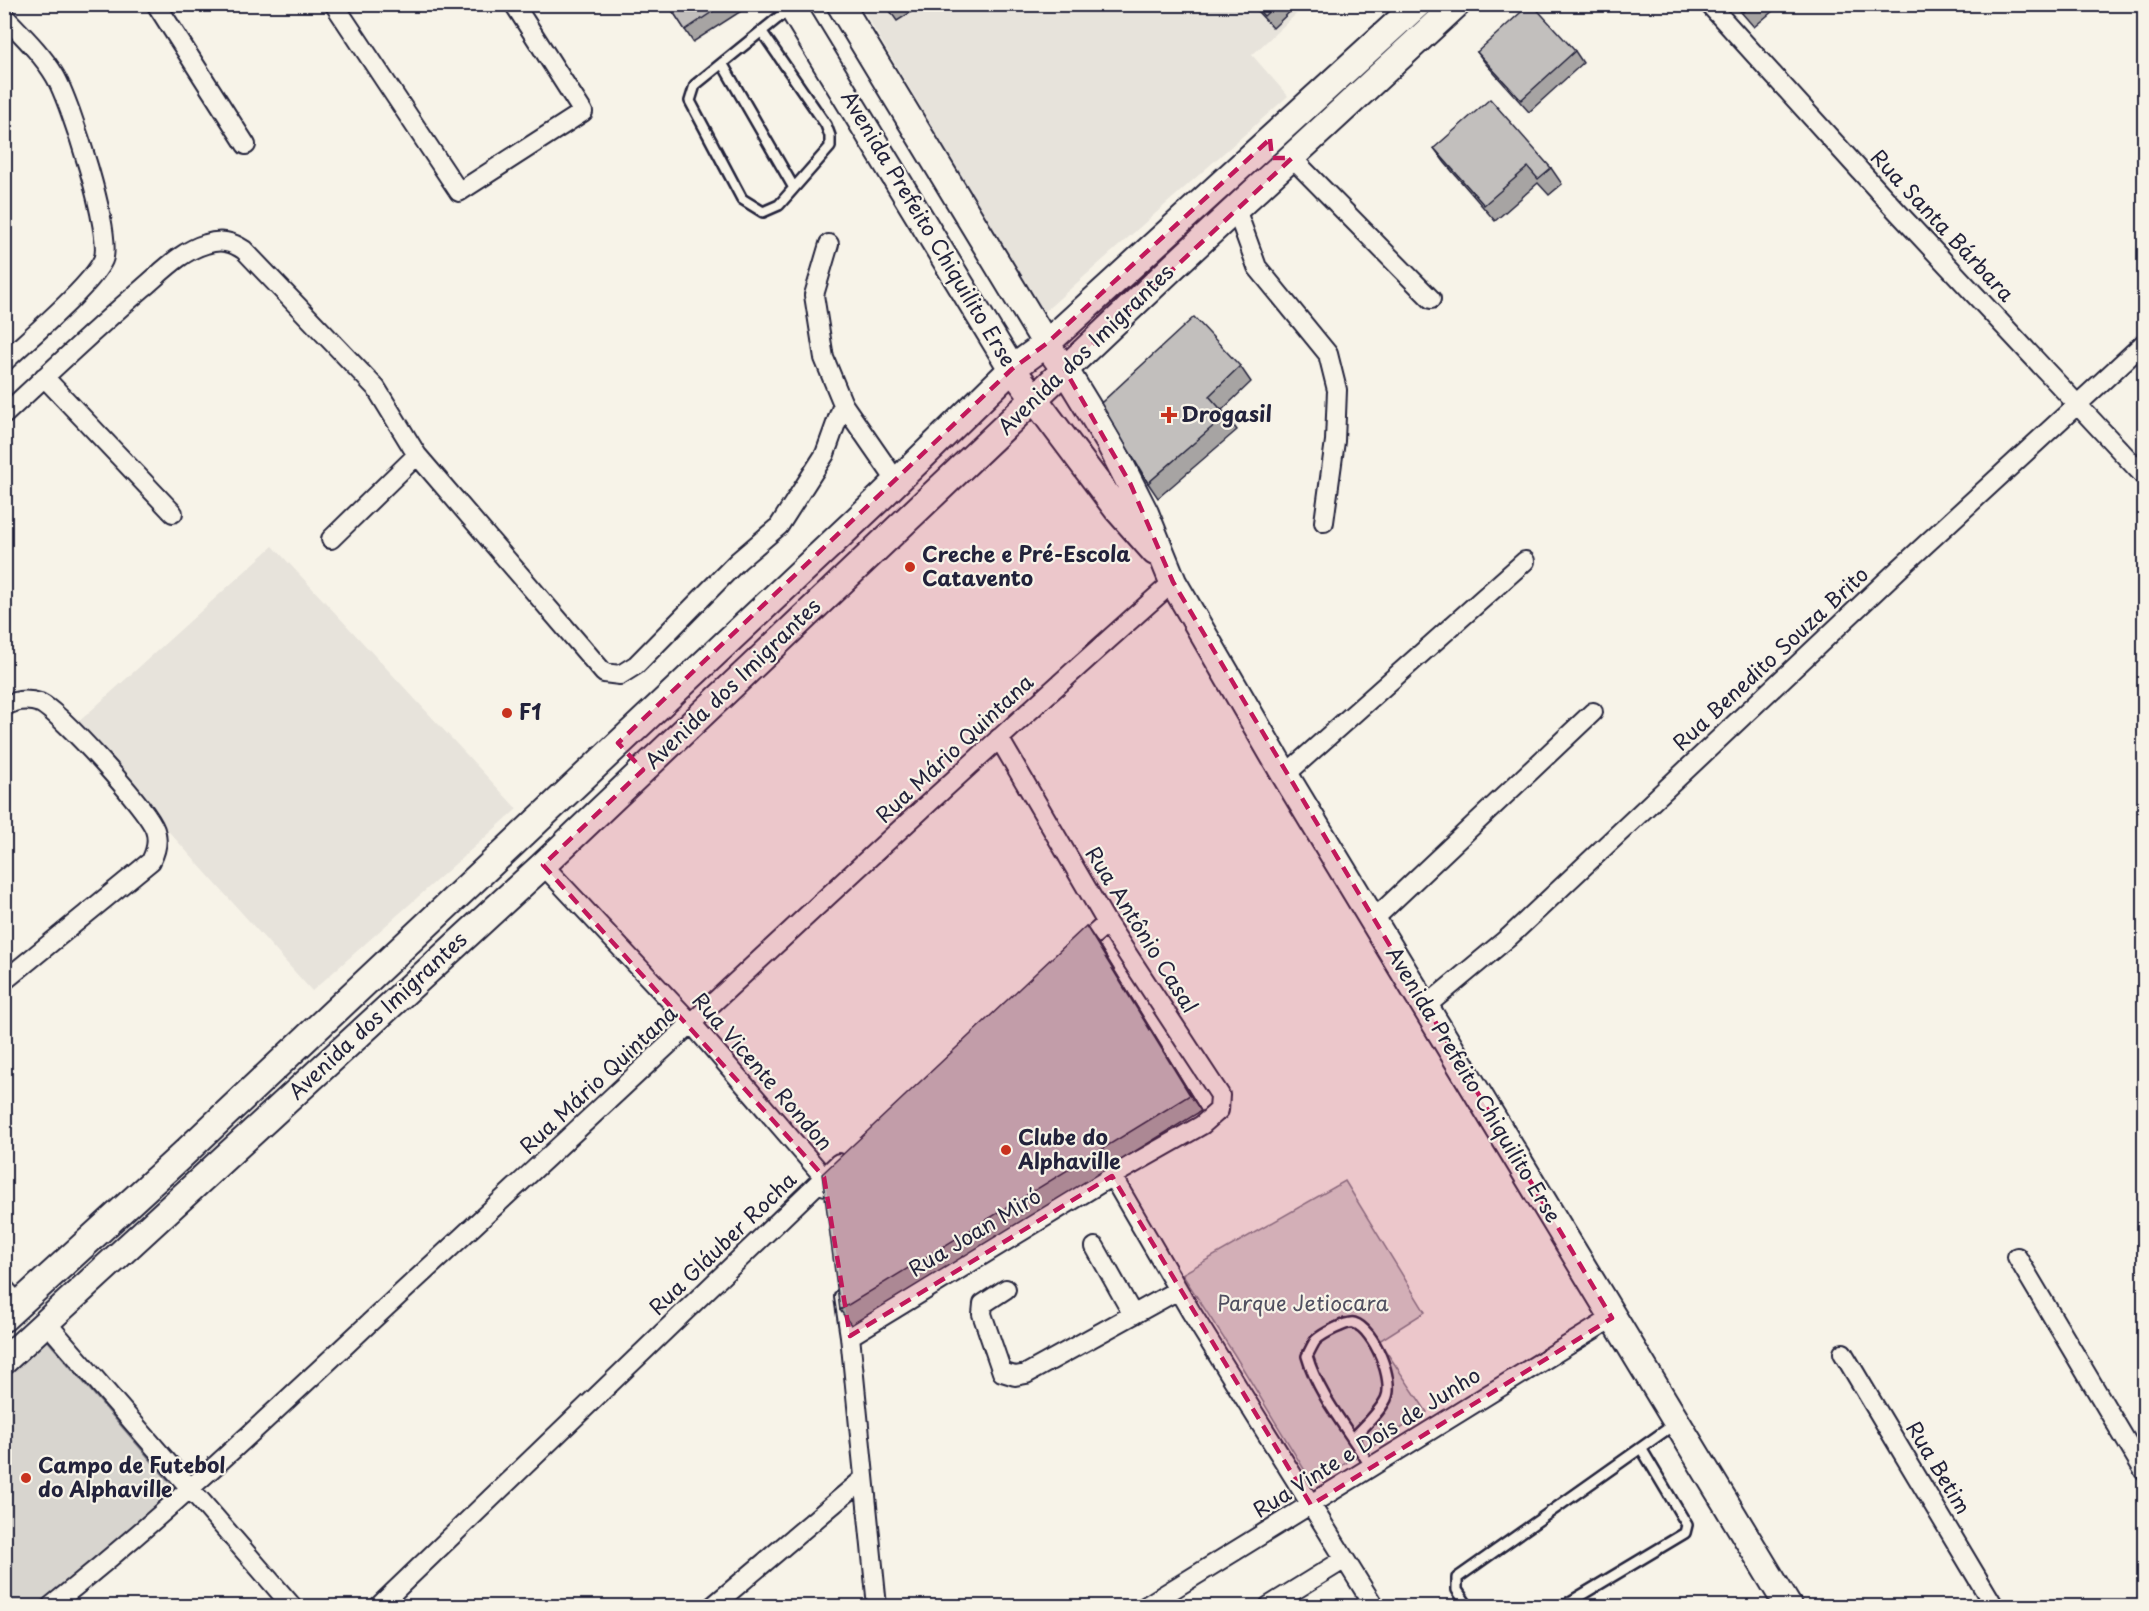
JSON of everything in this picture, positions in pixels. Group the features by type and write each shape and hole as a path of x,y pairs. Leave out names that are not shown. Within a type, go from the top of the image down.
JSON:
{"main road":[{"name":"Avenida Prefeito Chiquilito Erse","path":"840,4 1046,344 1065,370 1130,483 1169,571 1285,775 1788,1606"},
{"name":"Avenida dos Imigrantes","path":"9,1303 178,1159 897,482 1012,369 1046,344 1418,4"},
{"name":"Avenida dos Imigrantes","path":"4,1360 543,864 1236,209 1457,4"},
{"name":"Avenida Prefeito Chiquilito Erse","path":"790,6 1012,369 1117,509 1169,571"},
{"path":"1270,139 1272,158 1292,158"},
{"path":"618,743 643,770"}],"street":[{"path":"156,4 246,144"},
{"path":"334,4 459,192 583,112 514,4"},
{"name":"Rua Santa Bárbara","path":"1709,4 2145,476"},
{"path":"4,16 53,73 69,105 101,219 106,252 102,262 84,284 4,362"},
{"path":"1292,158 1431,299"},
{"path":"1236,209 1257,267 1329,354 1337,390 1335,441 1324,522"},
{"path":"4,415 92,332 173,263 192,249 207,243 233,243 244,250 376,388 417,455 604,673 620,675 636,665 704,594 779,526 825,454 843,404"},
{"path":"829,244 814,295 824,358 843,404 897,482"},
{"name":"Rua Benedito Souza Brito","path":"1426,1006 1509,936 1899,569 2145,343"},
{"path":"45,377 173,513"},
{"path":"331,539 417,455"},
{"path":"1285,775 1525,561"},
{"name":"Rua Mário Quintana","path":"51,1606 99,1569 190,1487 692,1024 999,738 1169,571"},
{"path":"4,707 26,700 51,710 147,815 155,830 157,842 151,861 4,981"},
{"path":"1374,919 1593,712"},
{"name":"Rua Antônio Casal","path":"999,738 1107,923 1220,1095 1219,1110 1202,1125 1186,1133"},
{"name":"Rua Vicente Rondon","path":"543,864 692,1024 824,1177 829,1208"},
{"path":"1064,962 1107,923"},
{"name":"Rua Joan Miró","path":"850,1336 1186,1133"},
{"name":"Rua Gláuber Rocha","path":"379,1606 850,1153"},
{"path":"1112,1176 1178,1290 1374,1606"},
{"path":"1095,1247 1133,1315"},
{"path":"2017,1257 2145,1471"},
{"path":"841,1283 850,1336 862,1480 877,1606"},
{"path":"1006,1289 983,1304 982,1314 1002,1372 1015,1376 1026,1374 1178,1290"},
{"name":"Rua Vinte e Dois de Junho","path":"1146,1606 1612,1318"},
{"path":"46,1322 292,1606"},
{"name":"Rua Betim","path":"1843,1353 1994,1606"},
{"path":"713,1606 862,1480"},
{"path":"1269,1606 1345,1559"}],"lane":[{"path":"762,32 826,125 830,136 830,147 794,188 779,205 763,212 742,199 690,101 695,85 762,32 790,6"},
{"path":"722,63 794,188"},
{"path":"1353,1438 1386,1400 1390,1387 1388,1375 1373,1344 1357,1324 1349,1323 1317,1339 1307,1356 1311,1370 1353,1438 1371,1467"},
{"path":"1468,1606 1457,1590 1457,1578 1676,1423"},
{"path":"1563,1606 1685,1533 1687,1525 1641,1448"}],"highlighted area":[{"path":"1270,139 1272,158 1292,158 1065,370 1130,483 1173,582 1612,1318 1311,1505 1112,1176 850,1336 824,1177 543,865 643,770 618,743 1012,369 1046,344"}],"shaded area":[{"path":"860,5 1306,5 1252,55 1288,96 1043,313"},
{"path":"273,546 517,809 312,991 74,726"}],"green space":[{"name":"Parque Jetiocara","path":"1345,1181 1425,1312 1379,1341 1427,1412 1313,1484 1182,1274"},
{"path":"47,1340 179,1493 183,1494 42,1606 5,1606 5,1379"}],"building":[{"path":"668,4 724,4 685,30"},
{"path":"1253,4 1277,4 1264,16"},
{"path":"1530,4 1575,51 1521,100 1477,52"},
{"path":"1737,4 1752,4 1743,12"},
{"path":"1490,99 1551,168 1538,179 1528,167 1484,205 1434,148"},
{"name":"Drogasil","path":"1194,317 1240,366 1209,396 1226,415 1148,483 1101,403"},
{"name":"Clube do Alphaville","path":"1086,926 1190,1095 840,1310 822,1174"}],"place":[{"name":"Drogasil","path":"1169,415"},
{"name":"Creche e Pré-Escola Catavento","path":"910,567"},
{"name":"F1","path":"507,713"},
{"name":"Clube do Alphaville","path":"1006,1150"},
{"name":"Campo de Futebol do Alphaville","path":"26,1478"}]}
